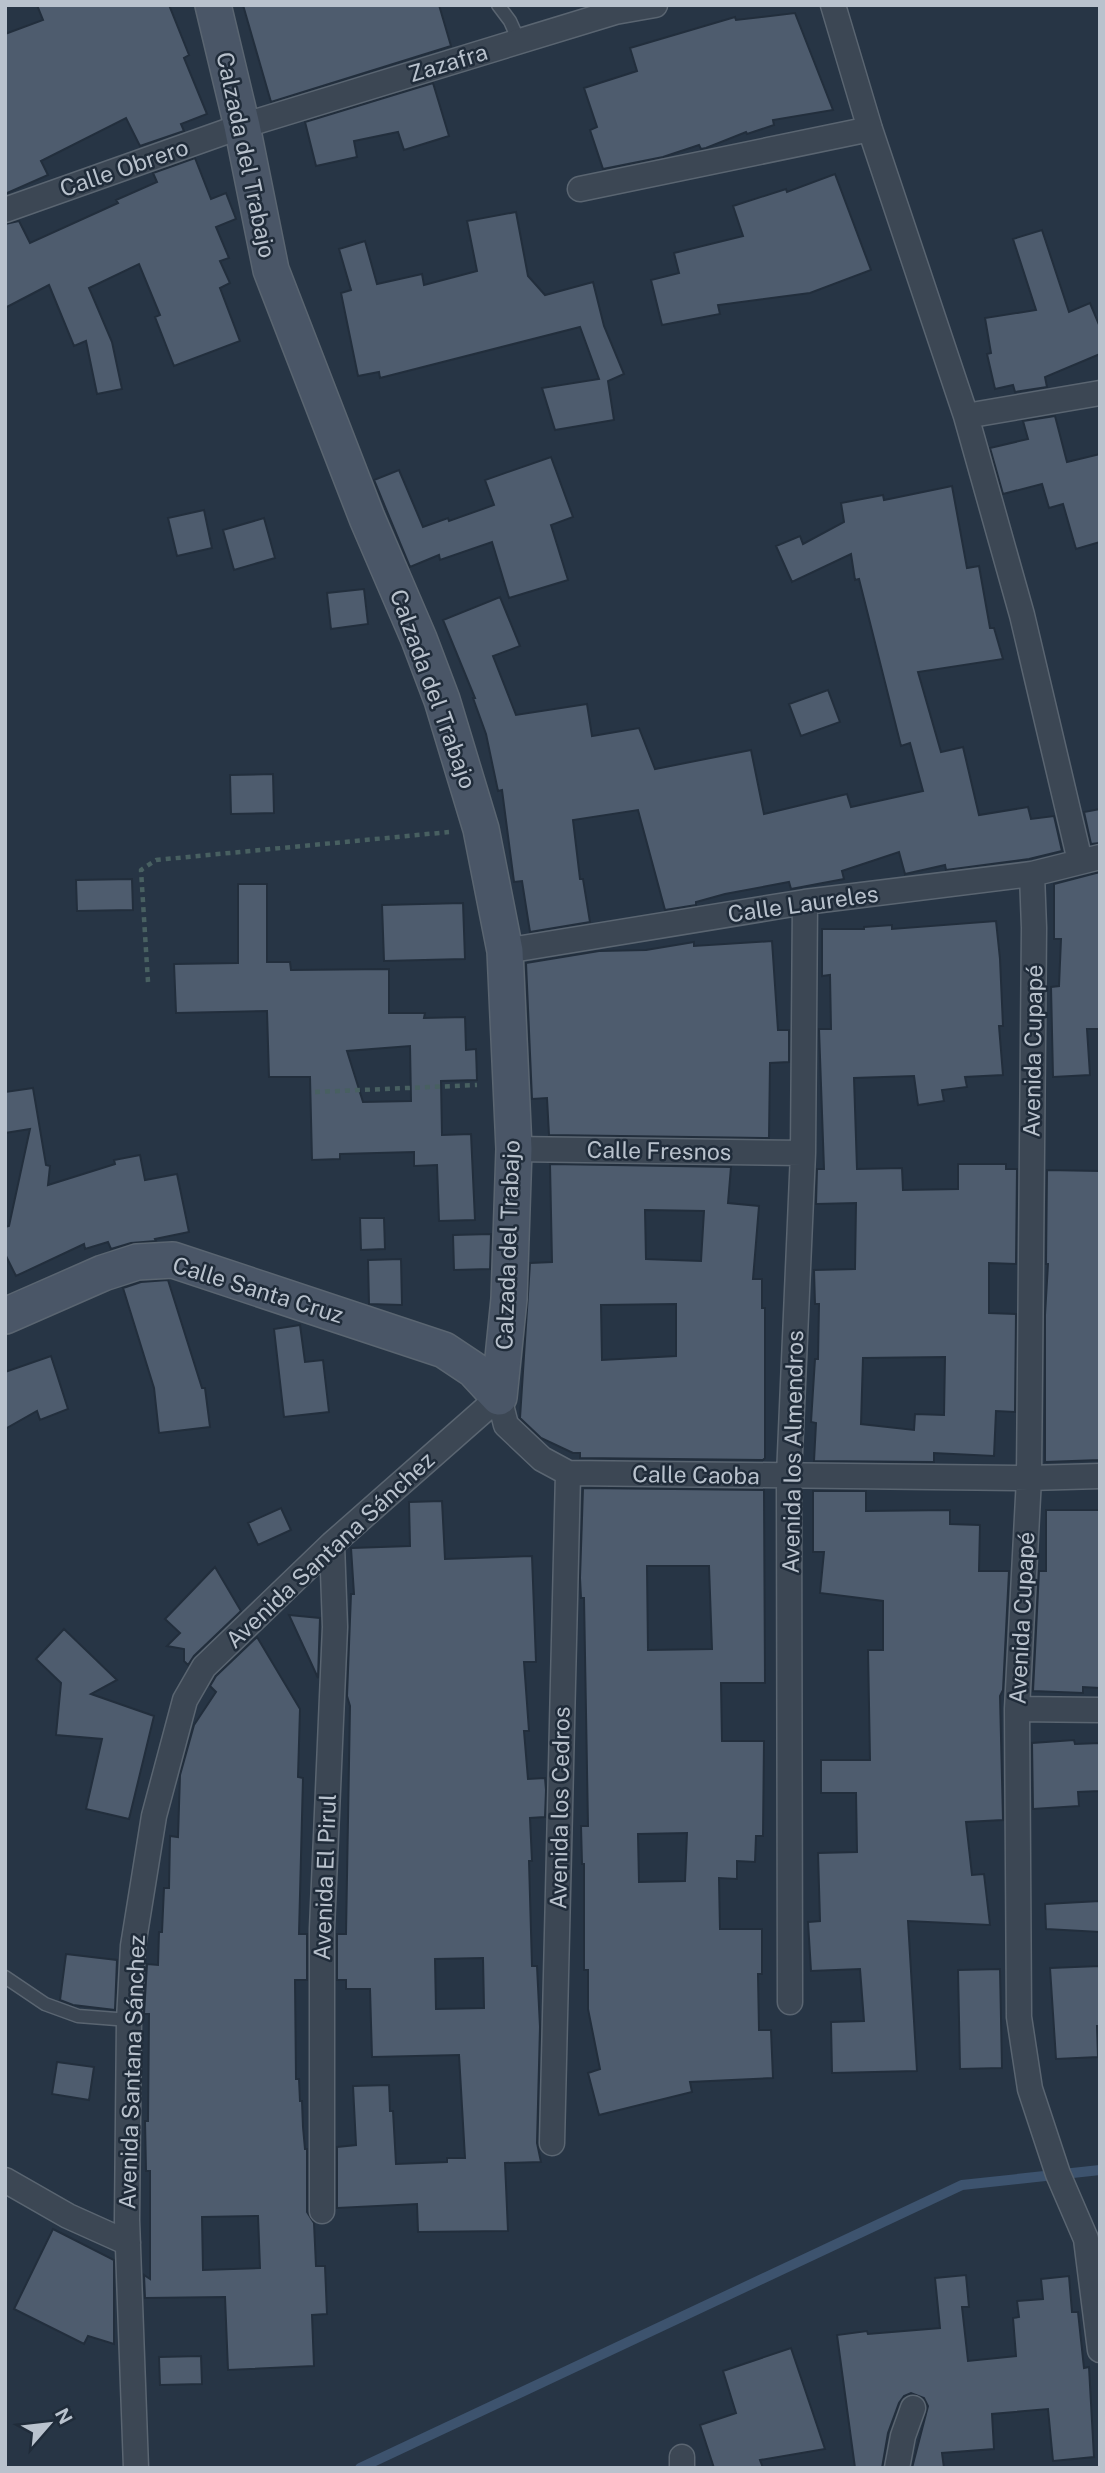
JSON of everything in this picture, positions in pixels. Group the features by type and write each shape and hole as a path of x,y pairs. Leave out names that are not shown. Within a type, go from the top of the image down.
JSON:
{"street":[{"name":"Calzada del Trabajo","path":"213,5 242,126 271,270 442,699 481,829 505,951 514,1149 509,1299 499,1397"},
{"name":"Zazafra","path":"242,126 615,12 655,5"},
{"path":"833,5 870,129 966,416 1090,859"},
{"name":"Calle Obrero","path":"5,210 242,126"},
{"path":"580,189 870,129"},
{"path":"966,416 1100,393"},
{"name":"Calle Laureles","path":"505,951 805,902 1032,874 1090,859"},
{"name":"Avenida Cupapé","path":"1032,874 1034,928 1029,1478 1017,1709 1019,2017 1030,2089 1058,2174 1086,2239 1100,2350"},
{"name":"Avenida los Almendros","path":"790,2002 789,1476 803,1153 805,902"},
{"name":"Calle Fresnos","path":"514,1149 803,1153"},
{"name":"Calle Santa Cruz","path":"5,1316 115,1269 137,1262 173,1260 444,1350 474,1370 499,1397"},
{"name":"Calle Caoba","path":"499,1397 506,1425 542,1459 568,1473 1029,1478 1100,1476"},
{"name":"Avenida Santana Sánchez","path":"136,2468 128,2243 129,2020 133,1946 154,1816 185,1700 204,1667 332,1544 499,1397"},
{"name":"Avenida los Cedros","path":"552,2143 568,1473"},
{"name":"Avenida El Pirul","path":"322,2211 322,1929 335,1627 332,1544"},
{"path":"1017,1709 1100,1710"},
{"path":"5,2180 68,2216 128,2243"},
{"path":"897,2468 902,2436 913,2408"}],"lane":[{"path":"498,5 519,41"},
{"path":"5,1977 45,2004 78,2016 129,2020"}],"path":[{"path":"148,982 141,870 156,860 481,829"},
{"path":"316,1092 510,1085"}],"building":[{"path":"37,5 169,5 189,55 184,58 207,114 181,124 184,131 140,146 126,118 41,161 48,175 5,194 5,34 43,20"},
{"path":"243,5 439,5 451,46 271,102"},
{"path":"795,13 833,110 773,120 774,125 747,134 746,132 706,148 701,149 699,145 663,157 603,169 590,130 597,127 584,88 637,71 630,48 735,17 736,20"},
{"path":"433,83 449,136 404,150 398,132 354,141 357,157 316,166 305,122"},
{"path":"195,158 211,199 226,193 236,219 216,227 229,258 220,261 230,283 220,288 240,341 174,366 155,317 160,315 139,264 89,288 112,342 122,389 97,394 86,341 74,346 49,285 5,308 5,224 19,221 30,243 157,182 153,173"},
{"path":"835,174 871,270 810,293 718,305 720,314 662,325 651,280 679,273 674,253 743,236 733,206 786,189 787,192"},
{"path":"516,212 528,276 545,295 593,282 604,326 624,374 608,381 614,420 555,430 542,388 599,379 580,327 380,378 379,372 358,376 341,293 351,290 339,249 365,241 377,284 422,274 424,285 477,271 467,221"},
{"path":"1042,230 1069,312 1090,303 1100,327 1100,354 1045,377 1047,387 1015,392 1013,385 995,389 987,354 991,353 985,318 1036,310 1013,239"},
{"path":"1055,416 1067,462 1100,454 1100,542 1076,549 1063,504 1049,508 1042,484 1003,494 990,448 1028,439 1023,421"},
{"path":"551,457 573,517 551,525 568,580 509,598 492,542 440,560 439,555 410,567 374,480 399,470 423,527 494,505 485,480"},
{"path":"952,486 967,568 979,566 990,628 994,628 1003,659 918,672 941,752 963,747 979,815 1028,807 1031,819 1054,816 1062,851 1029,859 946,870 945,865 905,874 899,852 842,871 844,879 791,889 789,882 725,894 696,902 696,905 665,910 638,810 573,820 580,879 583,879 590,922 530,932 522,881 514,882 502,790 498,791 475,698 443,620 500,597 520,646 493,656 516,715 587,704 592,736 639,728 655,769 751,750 764,814 847,794 851,807 923,791 910,743 901,746 859,579 855,580 851,554 792,582 776,546 800,536 803,544 844,522 841,503 883,495 884,500"},
{"path":"204,510 212,548 177,556 168,518"},
{"path":"264,518 275,558 234,570 223,530"},
{"path":"364,589 368,624 331,629 327,593"},
{"path":"828,690 840,722 801,736 789,704"},
{"path":"273,774 274,813 231,814 230,775"},
{"path":"1100,809 1100,843 1091,844 1084,812"},
{"path":"1100,872 1100,1029 1087,1029 1090,1075 1053,1077 1051,987 1059,986 1061,939 1054,939 1054,884"},
{"path":"132,879 133,910 77,911 76,880"},
{"path":"238,884 267,884 267,962 290,962 291,970 389,969 389,1013 425,1013 424,1018 465,1017 466,1050 476,1049 477,1080 441,1081 442,1135 471,1134 475,1220 439,1221 437,1165 414,1166 414,1152 340,1154 340,1159 312,1160 310,1077 269,1077 267,1011 176,1013 174,964 238,963","holes":["410,1046 411,1101 363,1102 347,1051"]},
{"path":"463,903 465,959 384,961 382,905"},
{"path":"996,921 1000,959 1003,1026 999,1026 1003,1075 965,1077 967,1087 942,1090 944,1101 918,1105 914,1076 854,1078 857,1169 902,1168 903,1190 958,1189 958,1164 1006,1164 1006,1169 1017,1169 1016,1264 989,1263 989,1313 1016,1314 1015,1412 996,1411 994,1456 934,1453 934,1462 814,1461 816,1423 811,1422 815,1359 818,1359 819,1304 815,1304 814,1270 855,1269 856,1203 816,1204 817,1169 824,1169 819,1029 831,1029 830,975 822,976 822,929 864,929 892,925 892,929","holes":["945,1357 944,1415 915,1414 914,1430 861,1424 863,1358"]},
{"path":"772,941 778,1030 789,1030 789,1062 770,1063 769,1138 549,1135 547,1098 532,1099 526,963 599,951 646,950 694,942 694,946"},
{"path":"33,1088 46,1165 50,1166 48,1185 115,1164 114,1160 140,1155 145,1180 177,1174 189,1232 111,1249 108,1242 85,1249 84,1244 16,1276 5,1254 5,1227 9,1226 30,1129 5,1133 5,1092"},
{"path":"550,1164 731,1167 728,1203 759,1206 753,1279 762,1279 762,1308 765,1308 765,1458 580,1458 580,1453 573,1453 541,1438 520,1418 530,1263 552,1262","holes":["645,1210 704,1211 701,1261 646,1259","676,1304 676,1356 602,1360 601,1305"]},
{"path":"1047,1170 1100,1171 1100,1460 1045,1462"},
{"path":"360,1218 384,1218 385,1249 361,1250"},
{"path":"491,1234 490,1269 454,1270 453,1235"},
{"path":"401,1259 402,1305 369,1304 368,1260"},
{"path":"168,1280 202,1388 205,1388 210,1427 159,1433 154,1388 123,1288 141,1282"},
{"path":"300,1325 305,1362 323,1360 329,1412 284,1417 274,1329"},
{"path":"51,1356 68,1409 40,1420 37,1411 5,1429 5,1372"},
{"path":"583,1488 764,1490 765,1683 721,1683 722,1741 764,1741 763,1836 756,1836 755,1862 737,1861 737,1879 719,1878 720,1929 762,1929 762,1974 758,1974 759,2030 771,2030 773,2078 690,2082 692,2092 599,2115 588,2073 600,2069 588,2009 588,1970 584,1970 584,1864 581,1826 588,1826 584,1598 581,1598","holes":["647,1566 709,1566 712,1649 648,1650","687,1833 685,1881 639,1882 638,1834"]},
{"path":"813,1491 866,1491 866,1511 950,1510 950,1524 980,1525 979,1571 1009,1571 1003,1690 1000,1696 1003,1820 966,1822 972,1875 984,1874 990,1925 908,1921 917,2071 832,2073 831,2022 864,2021 860,1969 811,1971 808,1922 820,1921 818,1853 857,1852 856,1793 821,1793 821,1760 870,1760 868,1650 883,1650 883,1601 820,1593 824,1552 813,1552"},
{"path":"442,1501 445,1559 532,1556 536,1662 524,1662 529,1731 524,1731 528,1779 545,1778 546,1790 545,1817 530,1818 532,1861 529,1861 532,1966 537,1966 540,2027 537,2143 541,2162 505,2163 508,2231 418,2232 417,2204 337,2208 337,2147 356,2145 353,2086 389,2085 396,2164 447,2162 447,2158 465,2158 459,2055 372,2057 370,1989 346,1989 346,1980 337,1980 337,1934 346,1934 350,1706 347,1696 351,1594 354,1594 351,1548 410,1546 409,1502","holes":["483,1958 484,2008 436,2009 435,1959"]},
{"path":"281,1508 291,1530 258,1545 248,1523"},
{"path":"1046,1510 1100,1510 1100,1688 1083,1687 1083,1693 1033,1691 1039,1571 1046,1571"},
{"path":"215,1567 241,1611 188,1665 184,1661 184,1649 167,1646 180,1633 165,1619"},
{"path":"289,1615 320,1618 318,1678"},
{"path":"64,1629 117,1680 91,1694 154,1716 129,1819 86,1809 102,1739 56,1735 61,1683 36,1659"},
{"path":"257,1637 300,1709 298,1777 303,1778 299,1934 307,1934 307,1980 295,1980 296,2079 299,2079 307,2149 307,2212 314,2223 316,2266 325,2266 327,2314 312,2315 314,2366 228,2370 225,2297 145,2298 144,2275 150,2279 150,2171 146,2171 145,2121 148,2121 149,2014 144,2014 147,1964 158,1965 164,1888 169,1888 170,1836 178,1837 180,1775 194,1725 216,1692 210,1686 216,1676","holes":["258,2216 260,2268 203,2270 202,2217"]},
{"path":"1074,1740 1075,1744 1100,1743 1100,1791 1078,1792 1079,1806 1033,1809 1032,1743"},
{"path":"1100,1901 1100,1932 1046,1929 1045,1904"},
{"path":"66,1954 117,1960 115,2010 73,2005 60,2000"},
{"path":"1100,1966 1098,2057 1056,2059 1050,1968"},
{"path":"1000,1969 1002,2068 960,2069 958,1970"},
{"path":"57,2062 94,2067 89,2100 52,2094"},
{"path":"53,2229 114,2260 114,2344 88,2336 84,2344 14,2309"},
{"path":"966,2275 969,2307 962,2307 968,2361 1016,2356 1013,2318 1019,2317 1017,2301 1043,2299 1041,2279 1069,2276 1072,2312 1078,2312 1084,2368 1089,2367 1094,2457 1053,2461 1048,2409 992,2414 994,2449 942,2453 944,2468 912,2468 928,2406 924,2398 911,2393 904,2396 899,2403 888,2433 882,2468 855,2468 837,2335 940,2328 935,2278"},
{"path":"791,2348 825,2449 760,2460 763,2468 714,2468 700,2425 736,2413 723,2371"},
{"path":"201,2356 202,2384 160,2385 159,2357"}],"waterway":[{"path":"360,2468 962,2185 1100,2170"}]}
